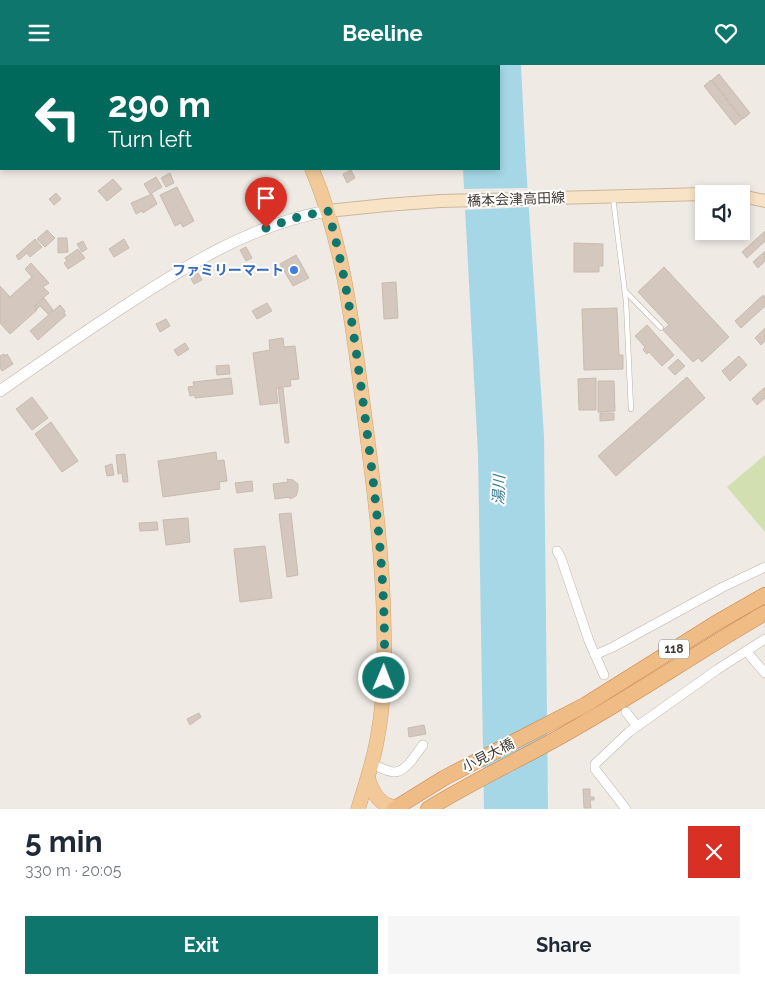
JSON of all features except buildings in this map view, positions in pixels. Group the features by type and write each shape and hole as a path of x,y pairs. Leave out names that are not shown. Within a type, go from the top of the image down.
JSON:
{"highway":[{"name":"小見大橋","path":"396,808 444,778 584,705 716,623 765,595"},
{"name":"小見大橋","path":"428,809 453,793 593,719 723,637 765,613"}],"main road":[{"path":"312,170 328,211 341,255 347,287 376,501 382,568 384,694 378,740 358,809"},
{"name":"橋本会津高田線","path":"328,211 440,201 695,194"},
{"path":"750,198 765,201"},
{"path":"370,771 373,792 381,802 396,808"}],"street":[{"path":"0,391 180,270 219,249 285,221 328,211"},
{"path":"557,551 589,641 604,675"},
{"path":"595,655 721,588 765,567"},
{"path":"626,809 595,769 595,764 637,726 765,639"},
{"path":"746,651 765,673"},
{"path":"626,712 637,726"},
{"path":"370,771 398,771 406,767 423,745"}],"lane":[{"path":"613,196 625,291 631,409"},
{"path":"625,291 661,328"}],"green space":[{"path":"765,455 765,532 727,487"}],"water":[{"name":"湯川","path":"500,65 521,65 544,436 548,809 484,809 478,454 463,170 500,170"}],"pier":[{"path":"530,188 531,207 463,210 461,189"}],"place":[{"name":"ファミリーマート","path":"294,270"}],"route":[{"path":"266,228 301,216 328,211 339,247 356,351 376,501 384,601 384,678"}]}
